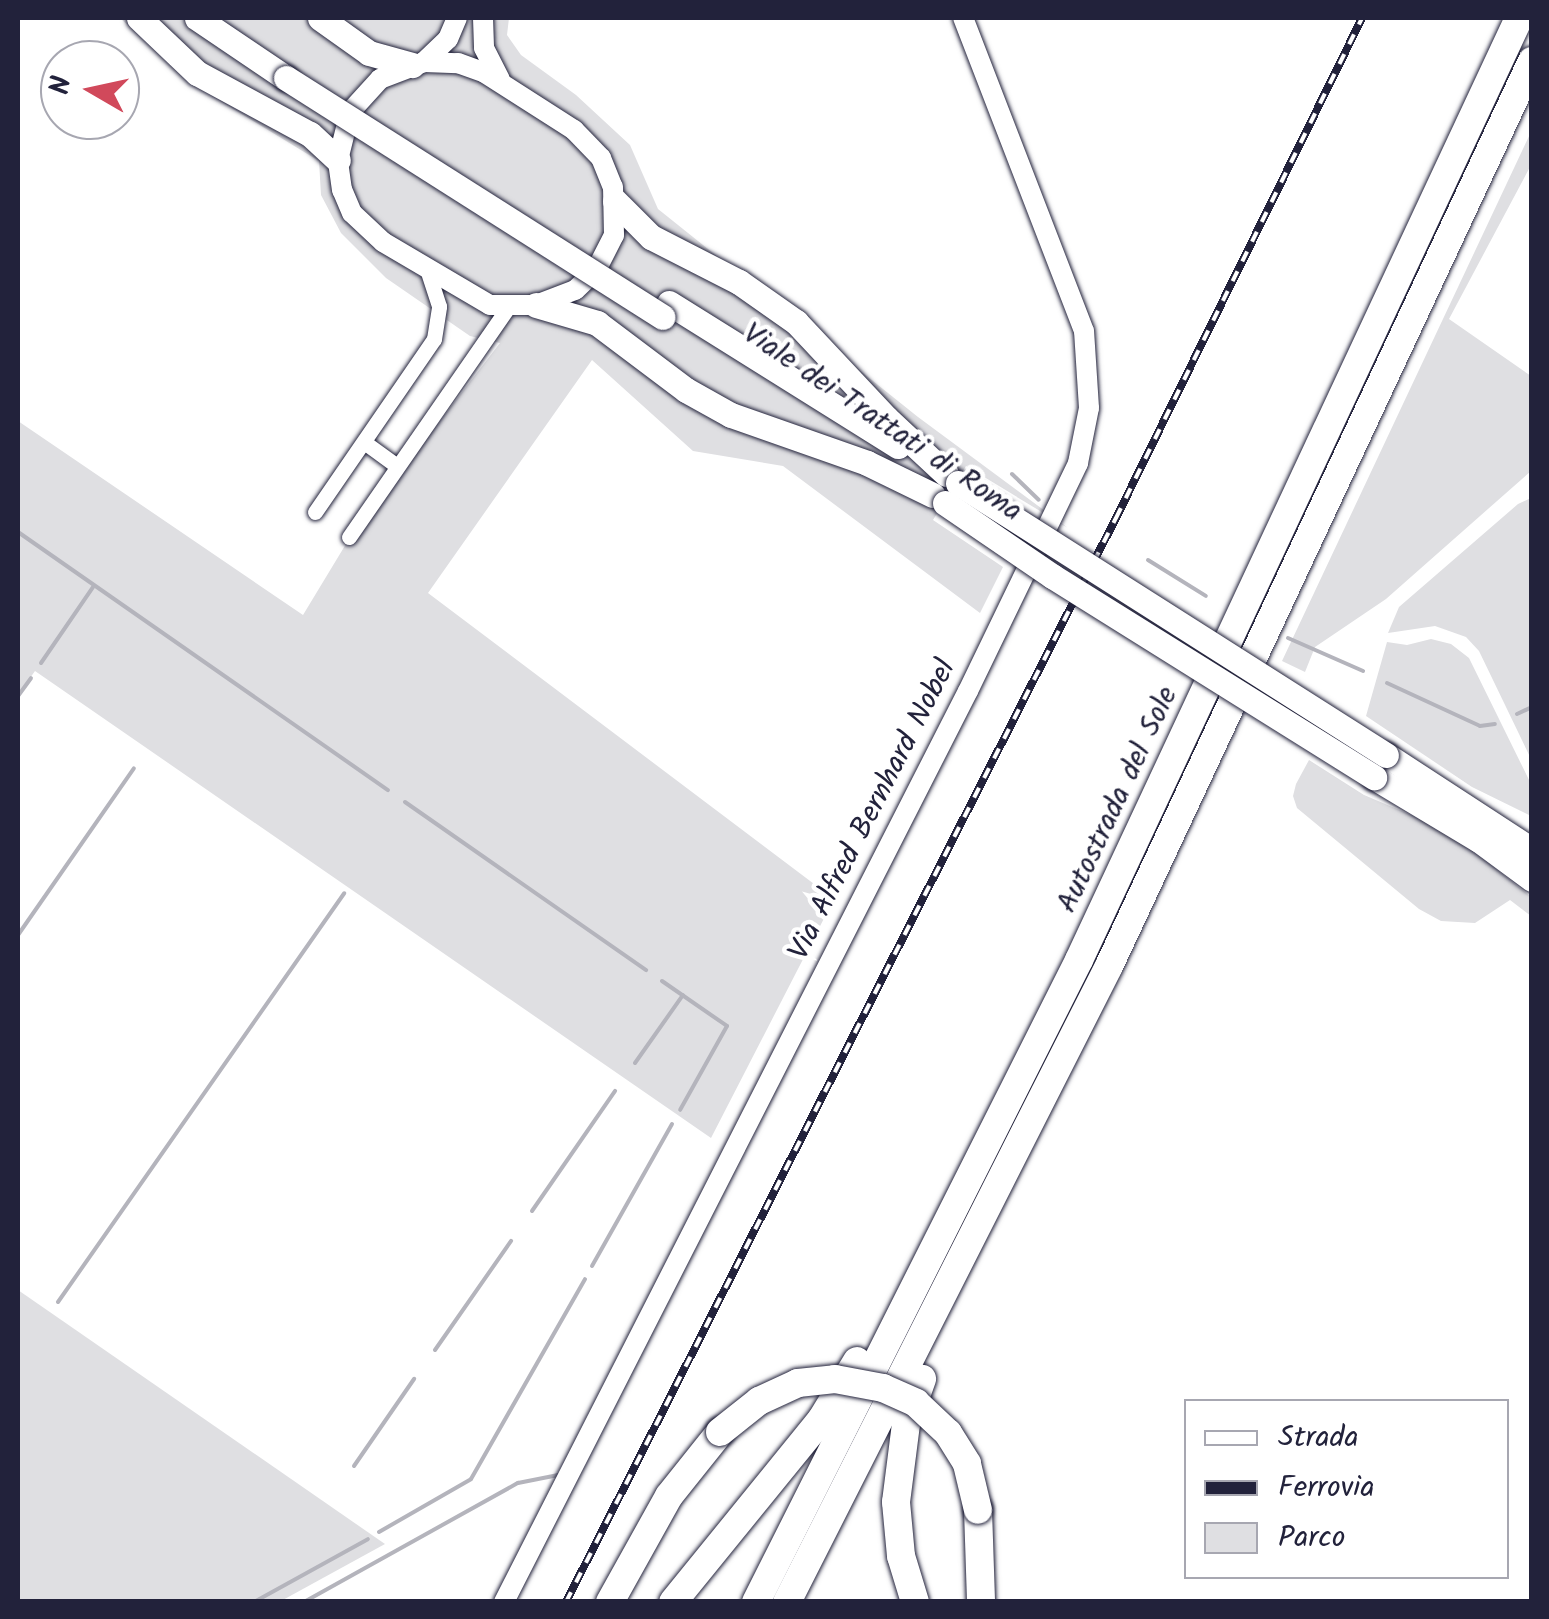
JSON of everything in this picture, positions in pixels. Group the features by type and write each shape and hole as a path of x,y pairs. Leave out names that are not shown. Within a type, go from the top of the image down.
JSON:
{"highway":[{"path":"139,18 197,73 310,134 338,160"},
{"name":"Viale dei Trattati di Roma","path":"197,18 665,310 1380,766 1532,850"},
{"name":"Viale dei Trattati di Roma","path":"216,18 289,73"},
{"path":"320,18 369,53 418,64"},
{"name":"Autostrada del Sole","path":"756,1602 976,1168 1179,749 1520,18"},
{"name":"Autostrada del Sole","path":"788,1602 1109,966 1532,61"},
{"path":"615,200 651,236 739,282 796,322 946,489"},
{"path":"536,305 597,323 686,390 730,415 946,489"},
{"name":"Viale dei Trattati di Roma","path":"1380,766 1532,879"},
{"path":"673,1602 821,1420 976,1168"},
{"path":"915,1602 896,1520 903,1438 914,1398 954,1314 991,1204"},
{"path":"610,1602 669,1496 720,1432 758,1401 798,1383 835,1379 868,1383 904,1396 936,1419 967,1464 978,1510 981,1602"}],"street":[{"path":"418,64 470,66 585,138 606,168 615,200 614,235 597,269 563,298 508,308 478,301 382,242 352,212 342,190 338,160 343,128 361,97 380,79 418,64 448,39 457,18"},
{"path":"483,18 487,60 504,85"},
{"name":"Via Alfred Bernhard Nobel","path":"504,1602 950,727 1078,462 1089,408 1084,331 962,18"},
{"path":"315,512 434,339 438,306 427,269"},
{"path":"349,536 508,308"},
{"path":"364,442 397,466"}],"green space":[{"path":"120,18 509,18 507,35 521,55 576,95 630,145 658,209 918,417 1068,528 966,466 933,520 1003,567 980,613 783,466 693,451 592,360 428,593 834,899 711,1138 35,671 18,695 18,421 303,615 349,539 500,343 470,336 386,278 341,233 321,195 319,161 194,85"},
{"path":"1531,132 1531,165 1449,319 1531,376 1531,471 1386,599 1315,647 1305,672 1282,661"},
{"path":"1532,498 1531,759 1479,651 1466,637 1435,626 1388,633 1399,607 1518,504"},
{"path":"1431,639 1451,644 1469,658 1531,784 1531,816 1472,787 1366,716 1387,642 1407,645"},
{"path":"1309,760 1364,795 1430,823 1485,860 1531,897 1531,916 1510,900 1475,923 1441,921 1419,909 1297,808 1293,796 1296,784"},
{"path":"18,1290 385,1544 281,1601 18,1601"}],"waterway":[{"path":"1012,474 1039,500"},
{"path":"18,532 388,790"},
{"path":"1148,560 1206,596"},
{"path":"41,663 93,587"},
{"path":"1288,638 1363,671"},
{"path":"18,696 31,678"},
{"path":"1387,683 1480,726 1495,724"},
{"path":"1517,714 1532,707"},
{"path":"18,935 134,768"},
{"path":"405,802 646,970"},
{"path":"58,1302 344,893"},
{"path":"662,981 727,1026 680,1110"},
{"path":"635,1063 683,995"},
{"path":"532,1211 615,1091"},
{"path":"592,1266 672,1124"},
{"path":"435,1350 511,1241"},
{"path":"379,1532 471,1479 585,1279"},
{"path":"354,1466 414,1379"},
{"path":"304,1602 518,1483 558,1475"},
{"path":"254,1602 368,1539"}],"railway":[{"path":"566,1602 1116,518 1362,18"}]}
